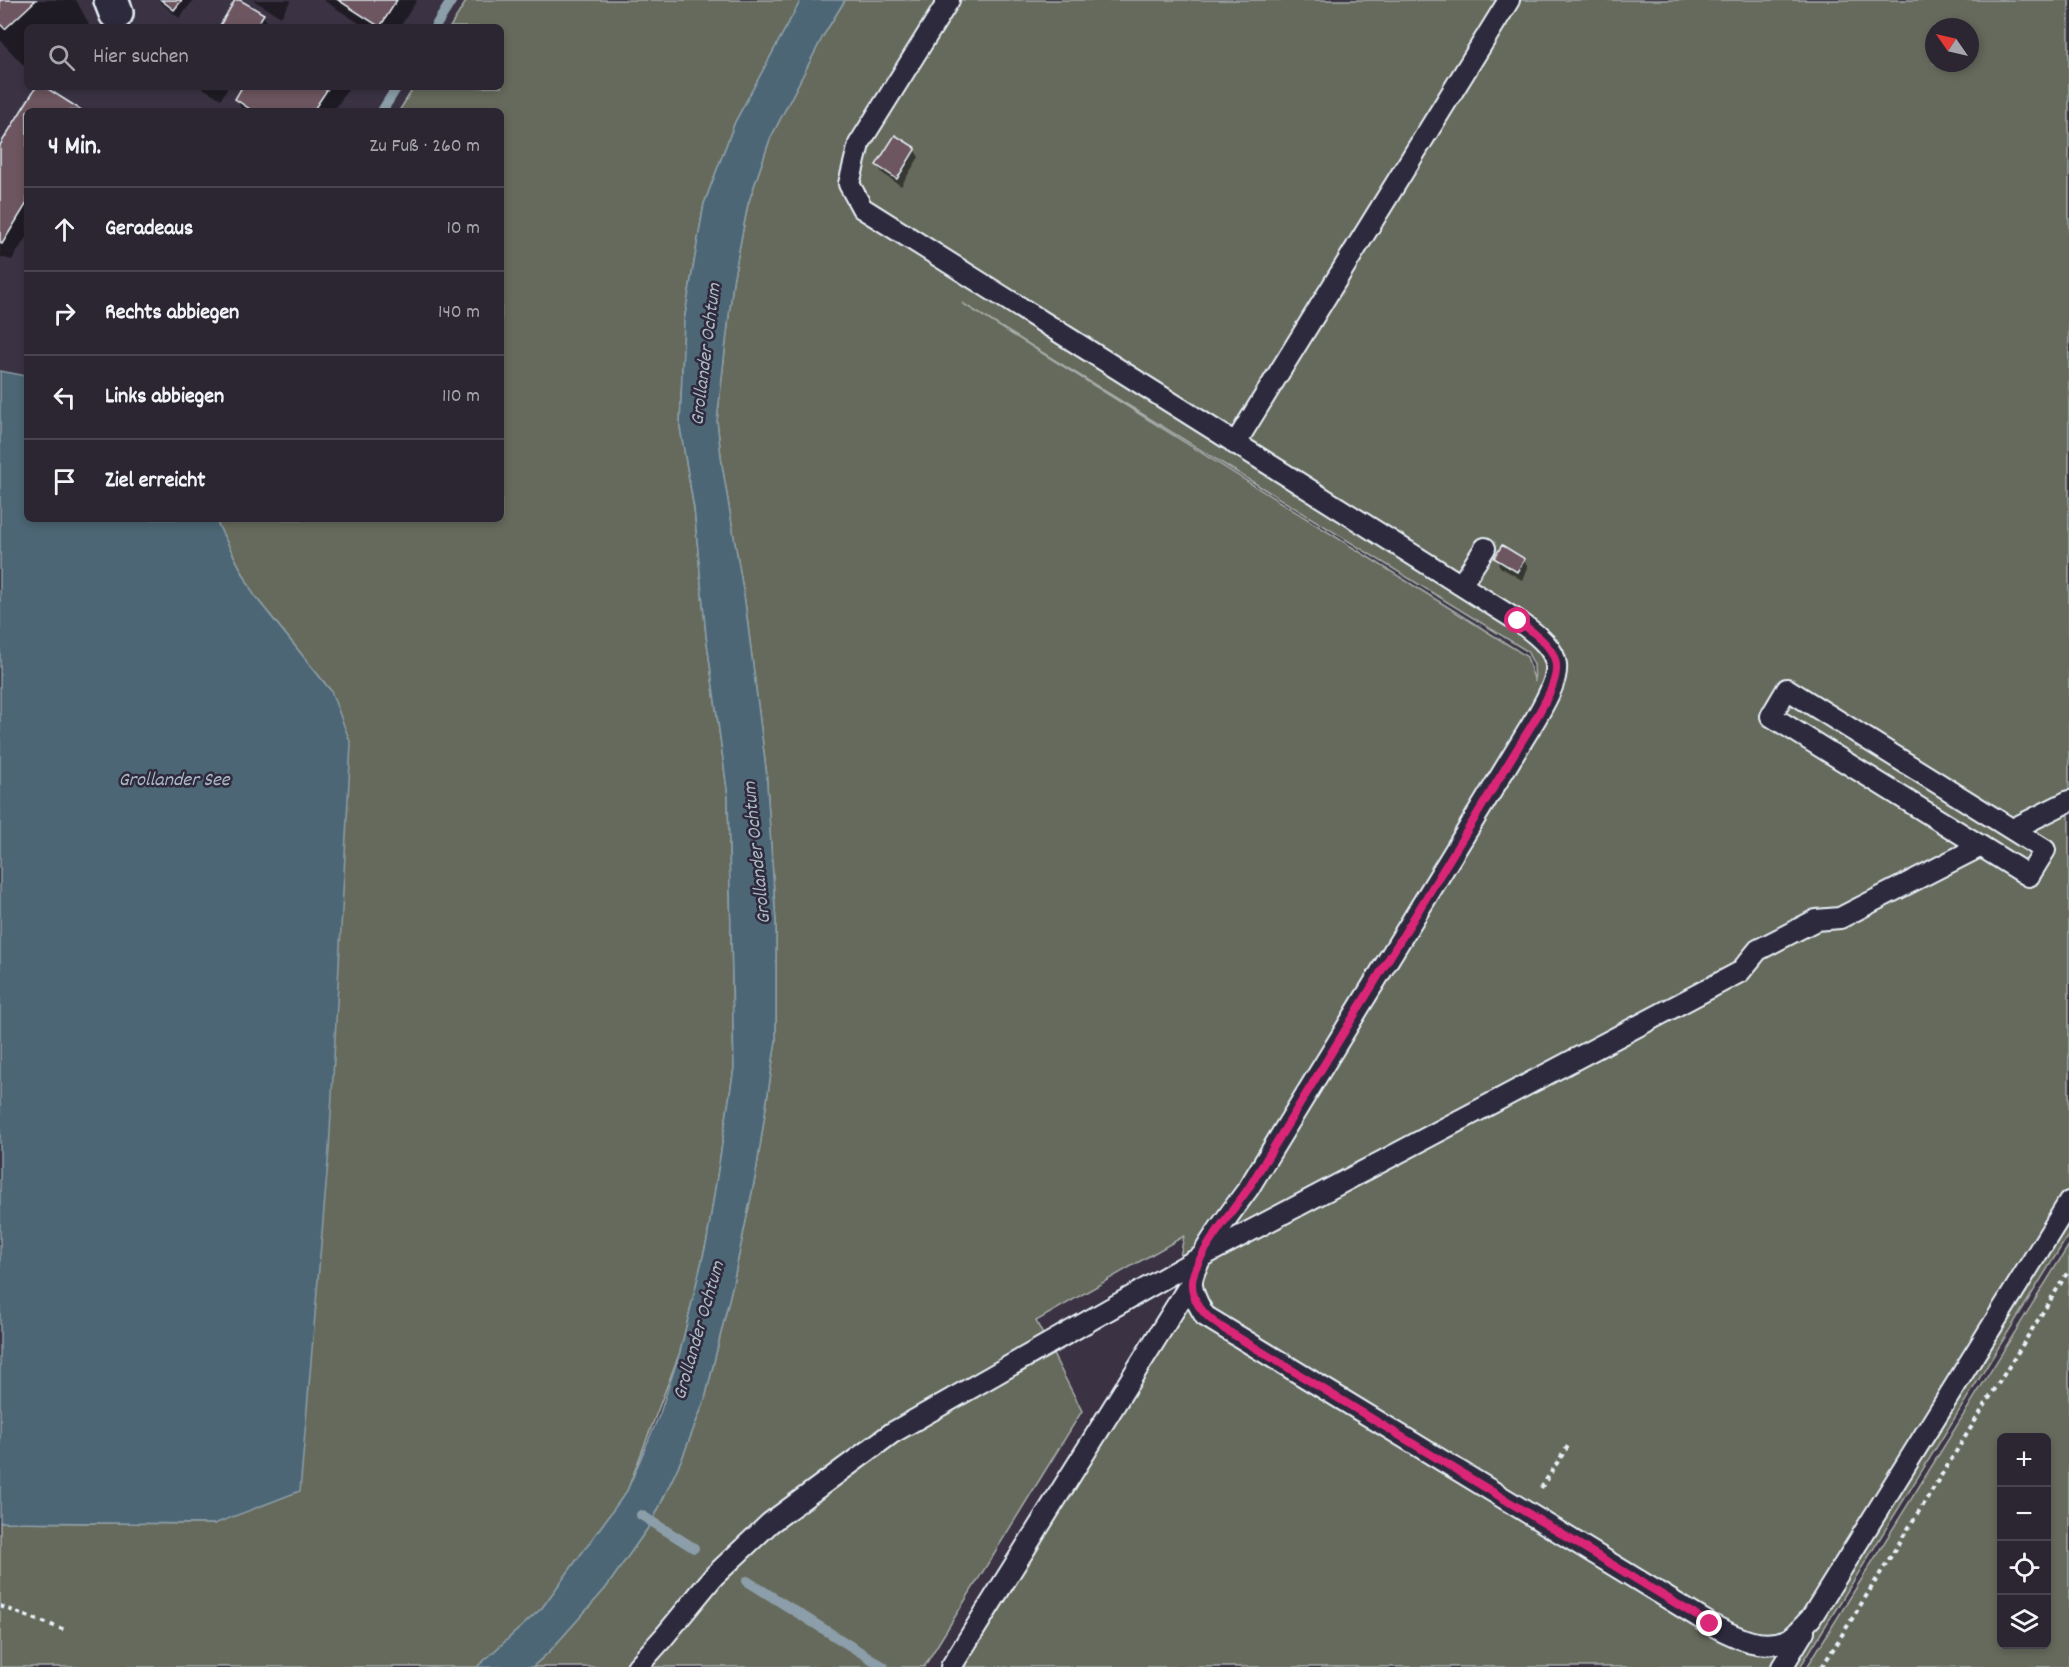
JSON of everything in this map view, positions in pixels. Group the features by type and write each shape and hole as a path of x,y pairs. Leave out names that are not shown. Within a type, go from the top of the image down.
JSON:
{"lane":[{"path":"950,0 859,144 849,184 862,208 1540,636 1553,651 1557,670 1553,688 1536,718 1248,1189 1201,1257 1192,1281 951,1667"},
{"path":"1235,444 1509,0"},
{"path":"1461,585 1485,548"},
{"path":"1787,689 2045,850 2029,876 1981,846 1771,716 1787,689"},
{"path":"2013,830 2069,801"},
{"path":"637,1667 714,1575 762,1531 892,1433 1201,1257 1740,972 1758,950 1816,920 1840,918 1981,846"},
{"path":"1782,1667 2069,1202"},
{"path":"1192,1281 1195,1298 1205,1316 1221,1327 1710,1624 1738,1638 1764,1645 1788,1640 1811,1618"}],"path":[{"path":"1822,1667 2069,1270"},
{"path":"1526,1512 1568,1446"},
{"path":"0,1606 65,1630"}],"green space":[{"path":"467,0 801,0 735,122 704,204 684,321 680,427 694,508 706,635 728,796 734,1068 707,1240 680,1352 627,1491 542,1608 477,1667 0,1667 0,1522 214,1524 331,691 254,595 217,522 504,522 504,108 401,108 412,90 504,90 504,24 452,24"},
{"path":"845,0 2069,0 2069,1234 1800,1667 963,1667 1162,1349 1184,1236 1036,1321 1082,1411 924,1667 532,1667 549,1652 605,1589 652,1522 683,1456 705,1399 756,1173 776,1040 776,924 766,769 745,602 717,421 733,281 748,204 770,139 823,36","holes":["962,303 1527,651 1534,665 1535,682 1527,657 1515,649"]},
{"path":"2069,1245 2069,1667 1807,1667"}],"water":[{"name":"Grollander Ochtum","path":"801,0 845,0 823,36 770,139 748,204 733,281 717,421 745,602 766,769 776,924 776,1040 756,1173 705,1399 683,1456 652,1522 605,1589 549,1652 532,1667 477,1667 542,1608 627,1491 660,1413 680,1352 707,1240 734,1068 728,796 706,635 694,508 680,427 684,321 704,204 735,122"},
{"name":"Grollander See","path":"0,371 24,375 24,522 217,522 254,595 331,691 351,744 329,1150 300,1491 214,1524 0,1522"}],"building":[{"path":"0,0 36,0 5,29 0,24"},
{"path":"161,0 182,0 174,10"},
{"path":"235,0 240,0 264,14 258,24 221,24"},
{"path":"338,0 397,0 382,24 375,24"},
{"path":"34,90 50,90 78,108 24,108 24,208 2,244 0,243 0,145"},
{"path":"240,90 327,90 315,108 248,108 235,99"},
{"path":"895,135 916,148 897,179 876,165"},
{"path":"1502,545 1525,559 1517,572 1494,558"}],"waterway":[{"path":"437,24 452,0"},
{"path":"384,108 395,90"},
{"path":"641,1515 694,1548"},
{"path":"747,1581 884,1667"}],"route":[{"path":"1518,621 1540,636 1553,651 1557,670 1553,688 1248,1189 1201,1257 1192,1281 1195,1298 1205,1316 1221,1327 1710,1624"}]}
